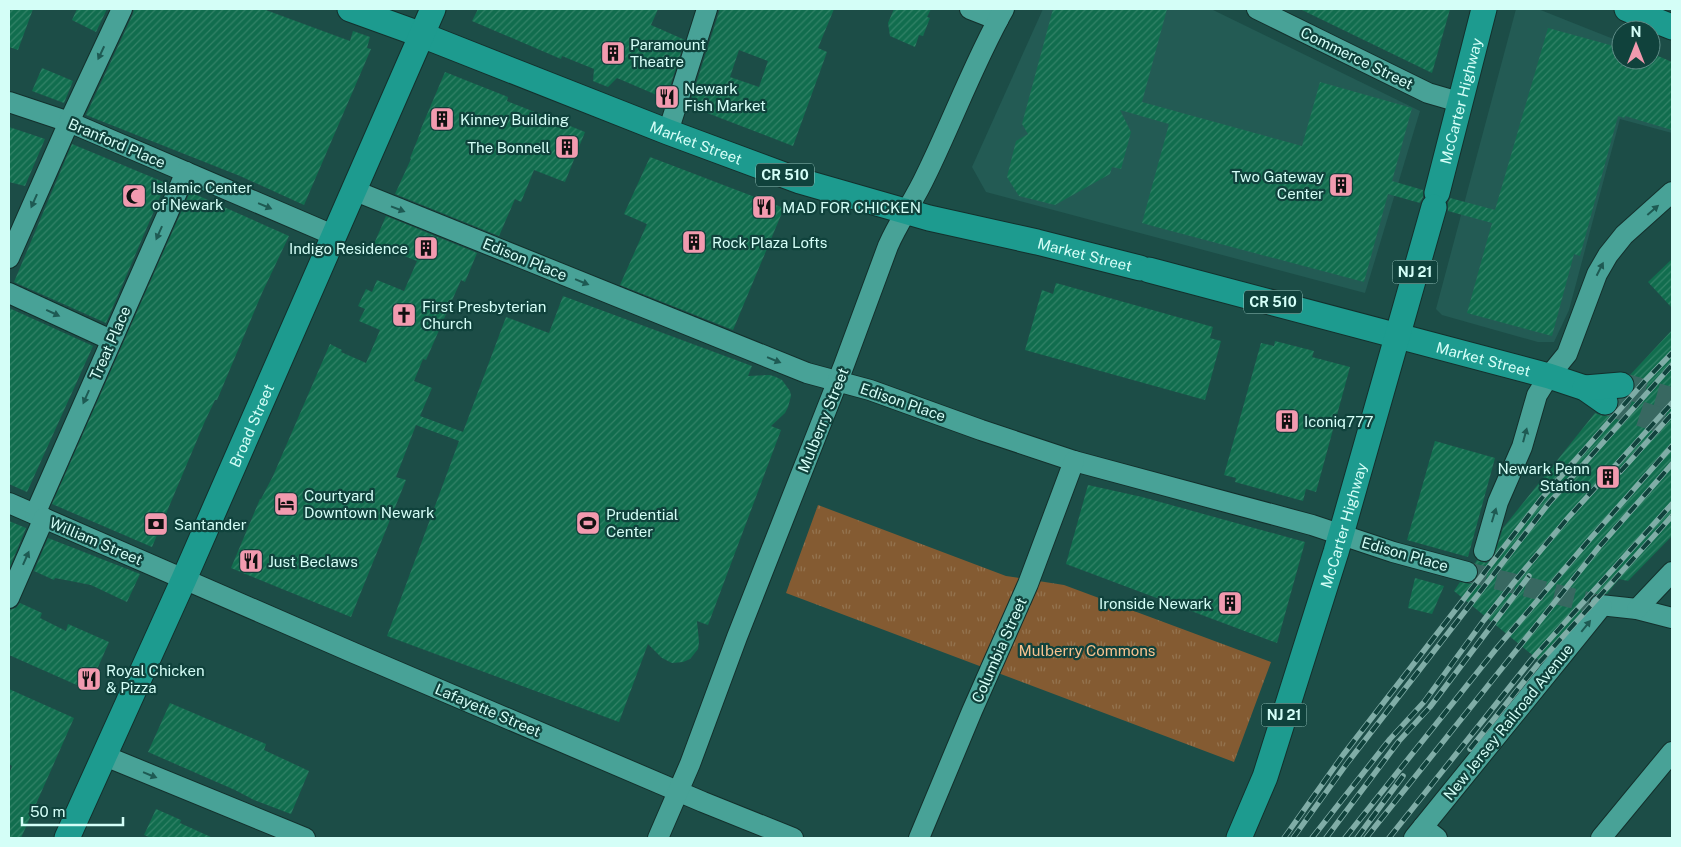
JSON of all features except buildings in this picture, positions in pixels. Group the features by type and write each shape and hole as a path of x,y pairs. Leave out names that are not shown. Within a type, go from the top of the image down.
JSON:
{"main road":[{"name":"Market Street","path":"350,9 800,181 905,212 1145,269 1613,394"},
{"name":"Broad Street","path":"67,838 184,579 433,9"},
{"name":"McCarter Highway","path":"1239,838 1265,777 1341,535 1436,200 1484,9"},
{"path":"1627,9 1672,27"}],"street":[{"path":"9,258 69,122 122,9"},
{"path":"668,132 707,9"},
{"path":"970,9 1001,15"},
{"name":"Commerce Street","path":"1256,9 1428,93 1460,102"},
{"name":"Mulberry Street","path":"658,838 679,790 838,381 888,246 926,176 1001,15"},
{"name":"Branford Place","path":"9,102 69,122 333,235"},
{"name":"Treat Place","path":"9,598 40,516 112,340 186,172"},
{"name":"Edison Place","path":"353,190 807,373 870,390 1074,461 1312,525 1394,552 1467,572"},
{"path":"1484,551 1498,502 1522,447 1534,402 1548,376 1567,354 1598,274 1608,255 1624,236 1672,192"},
{"path":"9,293 112,340"},
{"name":"Columbia Street","path":"919,838 1028,584 1074,461"},
{"name":"William Street","path":"9,502 184,579"},
{"path":"1672,572 1637,609 1672,618"},
{"name":"Lafayette Street","path":"184,579 679,790 712,806 793,838"},
{"name":"New Jersey Railroad Avenue","path":"1424,834 1601,605 1637,609"},
{"path":"1601,838 1672,752"},
{"path":"105,756 305,838"}],"shaded area":[{"path":"1043,9 1211,9 1420,111 1365,293 986,192 972,167"},
{"path":"1516,9 1538,9 1611,38 1611,70 1661,70 1661,58 1672,63 1672,133 1620,119 1569,310 1554,342 1538,342 1442,315 1436,309"}],"green space":[{"name":"Mulberry Commons","path":"818,505 1006,576 1064,585 1271,662 1234,762 786,593"}],"tunnel":[{"path":"1621,385 1672,400"},
{"path":"1605,402 1672,424"},
{"path":"1467,572 1600,605"}],"railway":[{"path":"1284,838 1343,755 1542,498 1672,353"},
{"path":"1293,838 1348,762 1549,503 1672,365"},
{"path":"1312,838 1390,739 1424,702 1515,581 1567,519 1672,403"},
{"path":"1620,472 1672,414"},
{"path":"1345,838 1496,649 1672,446"},
{"path":"1366,838 1599,547 1672,464"},
{"path":"1389,838 1532,659 1672,504"},
{"path":"1470,749 1538,664 1672,516"},
{"path":"1326,838 1399,741 1430,707 1529,576"},
{"path":"1357,838 1403,776"}],"place":[{"name":"Paramount Theatre","path":"613,53"},
{"name":"Newark Fish Market","path":"667,97"},
{"name":"Kinney Building","path":"442,119"},
{"name":"The Bonnell","path":"567,147"},
{"name":"Two Gateway Center","path":"1341,185"},
{"name":"Islamic Center of Newark","path":"134,196"},
{"name":"MAD FOR CHICKEN","path":"764,207"},
{"name":"Rock Plaza Lofts","path":"694,242"},
{"name":"Indigo Residence","path":"426,248"},
{"name":"First Presbyterian Church","path":"404,315"},
{"name":"Iconiq777","path":"1287,421"},
{"name":"Newark Penn Station","path":"1608,477"},
{"name":"Courtyard Downtown Newark","path":"286,504"},
{"name":"Prudential Center","path":"588,523"},
{"name":"Santander","path":"156,524"},
{"name":"Just Beclaws","path":"251,561"},
{"name":"Ironside Newark","path":"1230,603"},
{"name":"Royal Chicken & Pizza","path":"89,679"}]}
